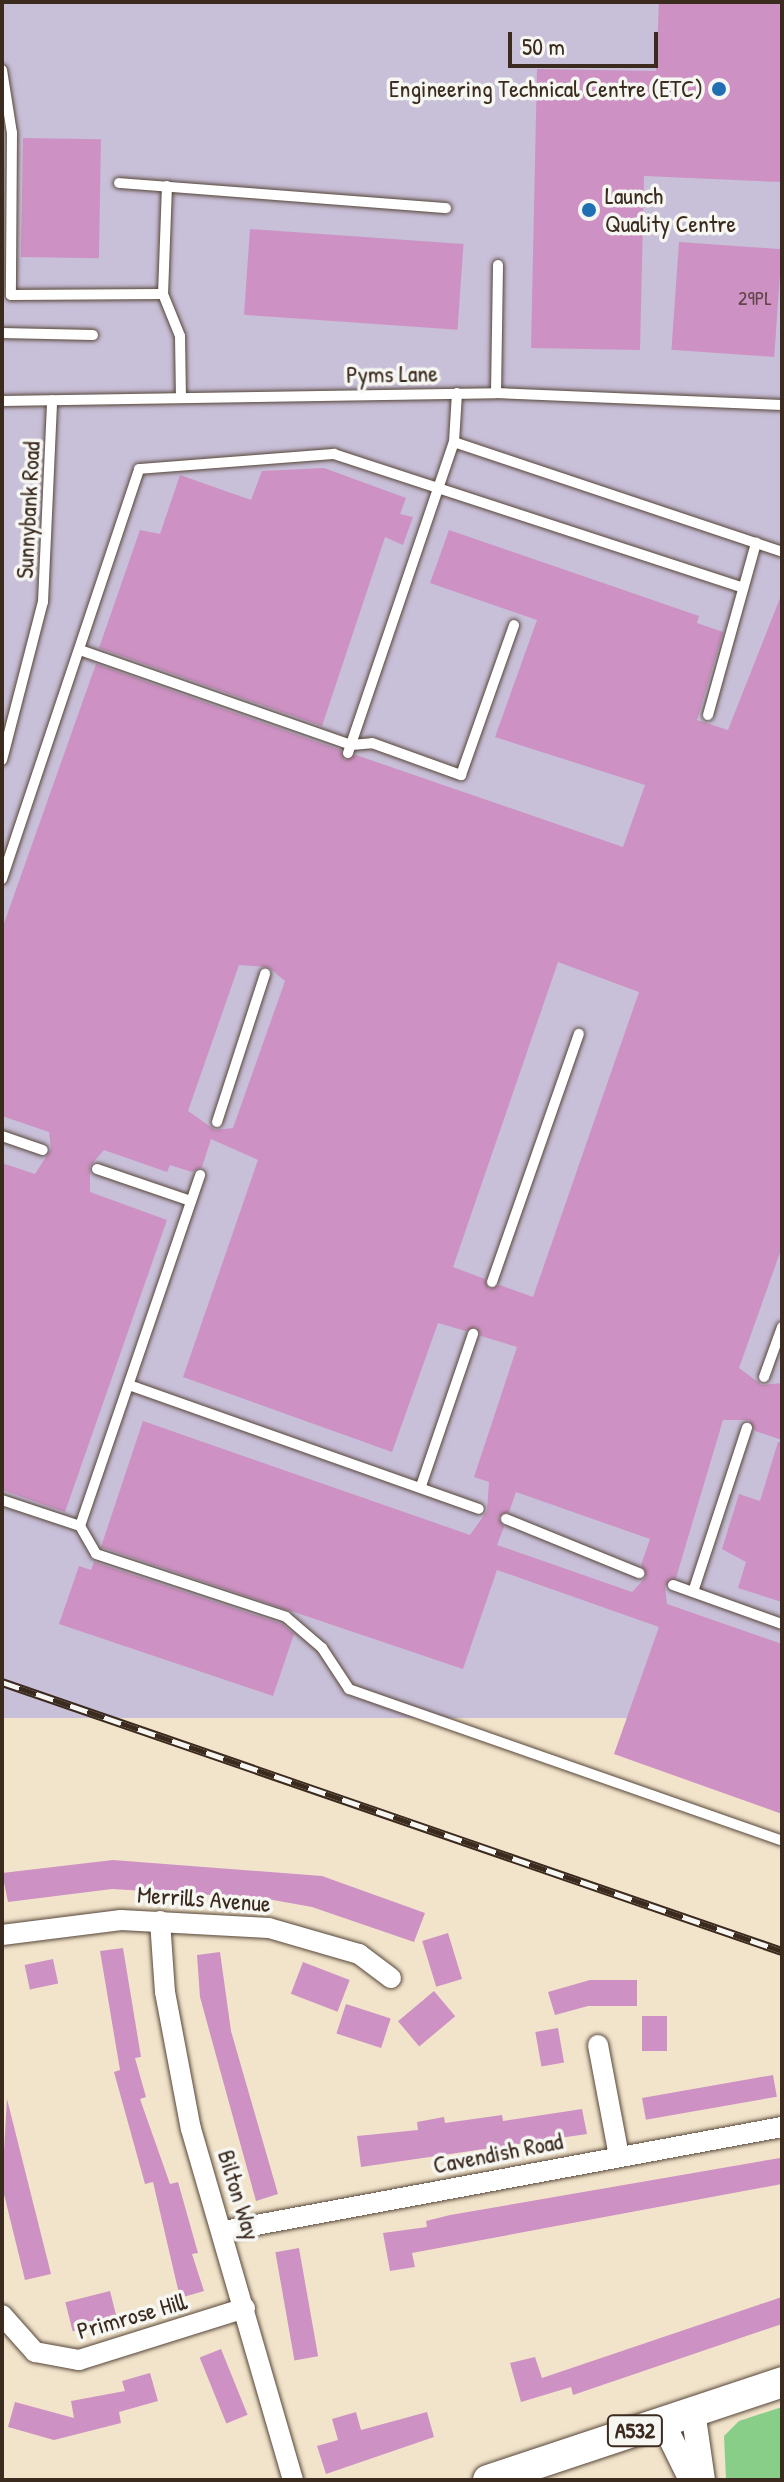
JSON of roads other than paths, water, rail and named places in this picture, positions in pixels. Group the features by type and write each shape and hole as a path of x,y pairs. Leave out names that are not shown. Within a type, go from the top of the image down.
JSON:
{"main road":[{"name":"A532","path":"488,2480 782,2382"}],"street":[{"name":"Merrills Avenue","path":"2,1935 89,1921 160,1921 293,1932 374,1960 391,1978"},
{"name":"Bilton Way","path":"160,1921 181,2085 293,2480"},
{"path":"598,2045 619,2156"},
{"name":"Cavendish Road","path":"224,2231 782,2127"},
{"name":"Primrose Hill","path":"2,2315 35,2352 79,2360 245,2308"},
{"path":"693,2411 703,2480"},
{"path":"662,2421 691,2480"}],"lane":[{"path":"2,70 12,133 11,295 163,294"},
{"path":"119,183 446,208"},
{"path":"167,186 163,294 180,336 181,398"},
{"path":"496,393 498,265"},
{"path":"2,333 93,335"},
{"path":"350,749 454,442 457,393"},
{"name":"Pyms Lane","path":"2,401 496,393 782,405"},
{"name":"Sunnybank Road","path":"2,760 43,602 52,400"},
{"path":"454,442 782,552"},
{"path":"2,879 139,469 334,454 740,587"},
{"path":"708,715 733,637 740,587 756,543"},
{"path":"80,650 350,749 372,743 461,775 514,625"},
{"path":"217,1122 265,974"},
{"path":"492,1282 579,1034"},
{"path":"2,1136 43,1150"},
{"path":"97,1169 191,1201"},
{"path":"80,1526 200,1175"},
{"path":"764,1377 782,1327"},
{"path":"421,1486 473,1334"},
{"path":"129,1385 479,1509"},
{"path":"693,1592 747,1428"},
{"path":"2,1500 80,1526 96,1554 286,1617 322,1648 349,1689 782,1841"},
{"path":"506,1519 639,1573"},
{"path":"673,1585 782,1624"}],"railway":[{"path":"2,1682 782,1951"}],"place":[{"name":"Engineering Technical Centre (ETC)","path":"719,89"},
{"name":"Launch Quality Centre","path":"589,210"}]}
